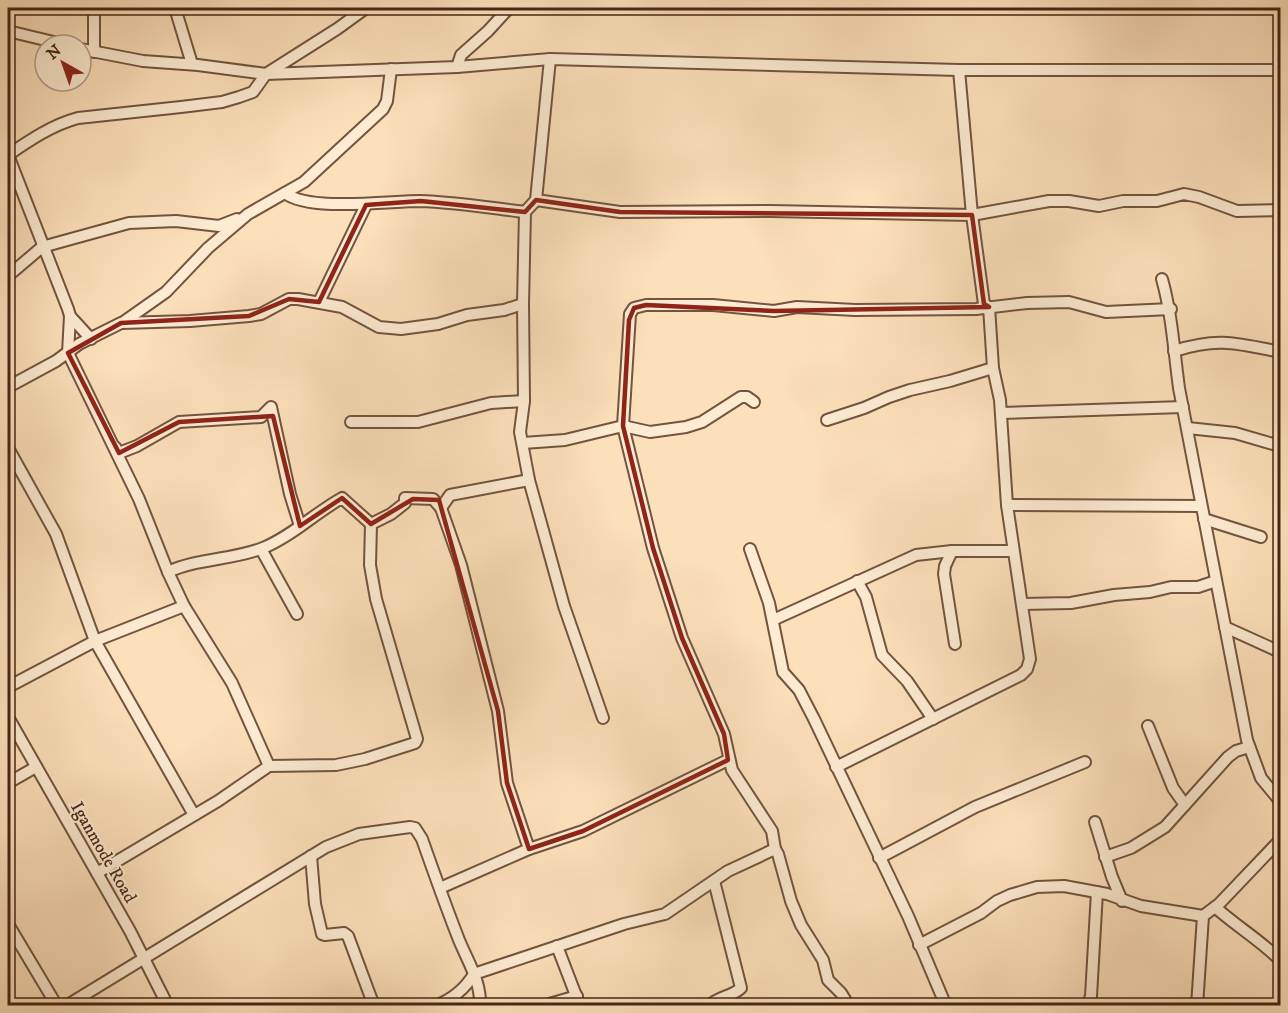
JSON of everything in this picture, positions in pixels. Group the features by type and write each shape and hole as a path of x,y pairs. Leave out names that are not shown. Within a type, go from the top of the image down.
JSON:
{"street":[{"path":"94,8 93,52 143,61 192,64 266,74 457,67 550,59 959,70 1281,69"},
{"path":"175,8 192,64"},
{"path":"91,339 70,316 8,155 65,121 222,102 253,92 266,74 366,8"},
{"path":"457,67 461,55 488,32 509,8"},
{"path":"8,31 33,37"},
{"path":"550,59 536,200 525,212 524,401 520,432 529,480 564,606 603,718"},
{"path":"1123,65 1281,69"},
{"path":"8,276 42,247 129,223 176,221 219,226 248,214 304,182 383,109 387,101 391,69"},
{"path":"959,70 972,215 984,304 989,307"},
{"path":"285,193 306,201 366,205 421,201 525,212"},
{"path":"536,200 620,212 771,210 972,215 1049,201 1069,201 1099,206 1123,201 1157,201 1184,194 1237,211 1281,210"},
{"path":"320,302 366,205"},
{"path":"8,387 56,361 79,344 121,323 166,292 208,248 248,214"},
{"path":"1162,279 1171,309 1174,351 1183,407 1249,747 1261,778 1281,801"},
{"path":"121,323 249,316 267,311 289,299 320,302 353,311 379,327 401,329 438,324 467,315 504,310 523,304"},
{"path":"849,1005 828,980 823,960 801,925 790,901 772,831 732,770 724,734 682,638 653,548 623,426 629,320 634,309 639,306 713,304 774,311 797,307 855,310 989,307 1069,302 1106,312 1171,309"},
{"path":"836,767 1021,675 1027,669 1030,659 1007,505 1001,413 993,368 989,307"},
{"path":"70,316 68,353 139,499 184,606 232,682 269,766"},
{"path":"1174,351 1196,344 1225,342 1281,352"},
{"path":"826,420 864,408 899,393 993,368"},
{"path":"523,443 566,440 623,426 650,432 686,427 702,422 741,397 747,397 754,402"},
{"path":"351,422 418,422 491,403 524,401"},
{"path":"1001,413 1183,407"},
{"path":"115,447 120,453 179,422 261,417 271,408 287,483 300,526"},
{"path":"1188,428 1235,433 1281,446"},
{"path":"8,448 56,534 95,641 194,815"},
{"path":"371,524 391,514 405,503 405,498 433,500 529,480"},
{"path":"441,508 450,495"},
{"path":"97,873 194,815 269,766 336,765 365,759 415,743 417,739 372,583 371,524 342,498 284,538 261,549 193,563 168,572"},
{"path":"433,500 441,508 461,565 498,711 507,783 528,849"},
{"path":"1007,505 1201,506"},
{"path":"1204,519 1261,537"},
{"path":"261,549 297,614"},
{"path":"750,549 773,620 783,672 799,690 920,945 946,1005"},
{"path":"773,620 916,555 952,551 1013,551"},
{"path":"952,551 944,574 955,644"},
{"path":"857,581 866,597 882,655 907,681 933,719"},
{"path":"1022,604 1071,603 1171,587 1198,587 1216,581"},
{"path":"8,687 95,641 184,606"},
{"path":"1226,627 1281,652"},
{"name":"Iganmode Road","path":"8,717 97,873 168,1005"},
{"path":"1148,726 1173,788 1185,805"},
{"path":"1106,857 1131,848 1165,827 1228,757 1236,751 1249,747"},
{"path":"440,888 528,849 583,831 729,760"},
{"path":"879,858 975,807 1085,762"},
{"path":"8,783 36,767"},
{"path":"1095,822 1122,901"},
{"path":"66,1005 337,841 410,827 415,828 419,833 474,974 480,991 480,1005"},
{"path":"920,945 981,914 997,901 1023,889 1051,885 1097,892 1122,901 1203,916 1215,908 1281,840"},
{"path":"435,1005 459,993 474,974 624,924 665,914 728,871 775,849"},
{"path":"311,856 315,904 322,934 344,933 348,936 374,1005"},
{"path":"709,1005 714,1000 736,993 741,988 714,881"},
{"path":"1087,1005 1091,996 1097,892"},
{"path":"1215,908 1230,921 1252,934 1281,960"},
{"path":"1197,1005 1203,916"},
{"path":"8,924 57,1005"},
{"path":"542,1005 578,1000 557,946"}],"highlighted area":[{"path":"536,200 620,212 972,215 984,304 989,307 774,311 646,305 634,308 629,320 623,426 653,548 682,638 724,734 728,760 583,831 529,849 507,783 498,711 439,500 413,499 371,524 342,498 300,526 273,416 179,422 119,453 68,353 121,323 249,316 289,299 319,302 366,205 421,201 525,212"}]}
